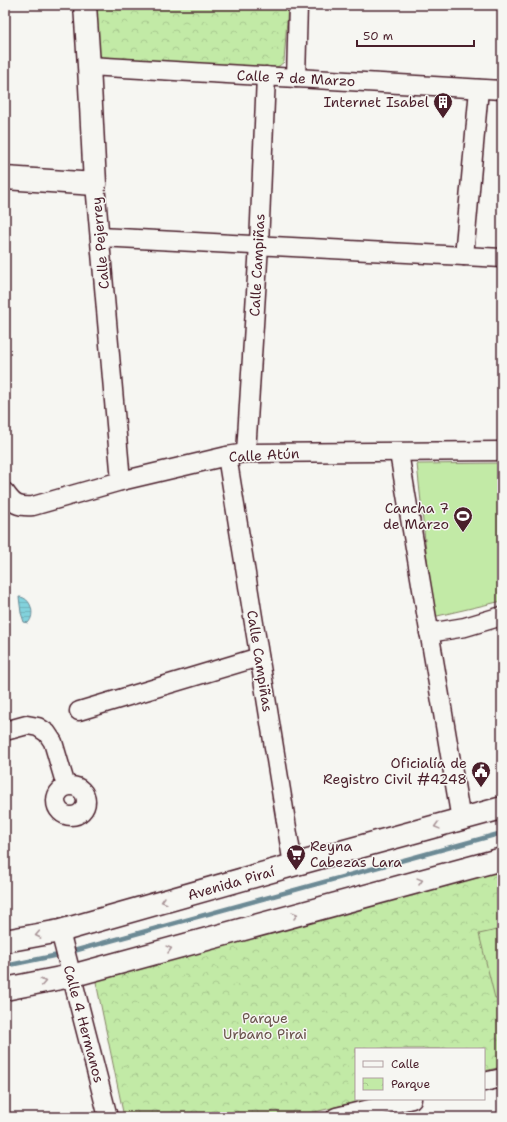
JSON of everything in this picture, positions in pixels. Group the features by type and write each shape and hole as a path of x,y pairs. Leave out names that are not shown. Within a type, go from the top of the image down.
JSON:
{"main road":[{"name":"Calle Pejerrey","path":"85,5 95,184"},
{"path":"5,178 95,184"},
{"name":"Avenida Piraí","path":"5,941 61,935 293,865 502,808"},
{"path":"5,989 70,970 502,859"}],"street":[{"path":"296,78 298,5"},
{"name":"Calle 7 de Marzo","path":"89,66 502,90"},
{"name":"Calle Campiñas","path":"246,453 259,245 266,76"},
{"path":"464,256 479,89"},
{"name":"Calle Pejerrey","path":"95,184 121,481"},
{"path":"100,237 502,258"},
{"name":"Calle Atún","path":"5,492 12,502 21,507 33,506 121,481 227,456 246,453 502,451"},
{"path":"399,452 461,820"},
{"name":"Calle Campiñas","path":"227,456 293,865"},
{"path":"429,633 466,627 502,616"},
{"path":"79,711 259,657"},
{"path":"5,731 27,725 38,727 47,733 53,742 66,786"},
{"name":"Calle 4 Hermanos","path":"61,935 108,1117"},
{"path":"485,1082 502,1078"},
{"path":"336,1117 408,1100"}],"green space":[{"path":"95,5 288,5 284,62 274,68 102,58 99,53"},
{"name":"Cancha 7 de Marzo","path":"502,463 502,601 433,617 417,464"},
{"name":"Parque Urbano Pirai","path":"502,868 502,1067 485,1071 485,1048 355,1048 355,1100 365,1100 294,1117 124,1117 95,977"},
{"path":"502,929 502,997 495,998 479,934"}],"water":[{"path":"19,597 27,600 31,607 32,616 28,623 24,622"}],"waterway":[{"path":"70,952 502,833"},
{"path":"5,966 63,954"}],"place":[{"name":"Internet Isabel","path":"443,119"},
{"name":"Cancha 7 de Marzo","path":"463,533"},
{"name":"Oficialía de Registro Civil #4248","path":"481,788"},
{"name":"Reyna Cabezas Lara","path":"296,871"}]}
